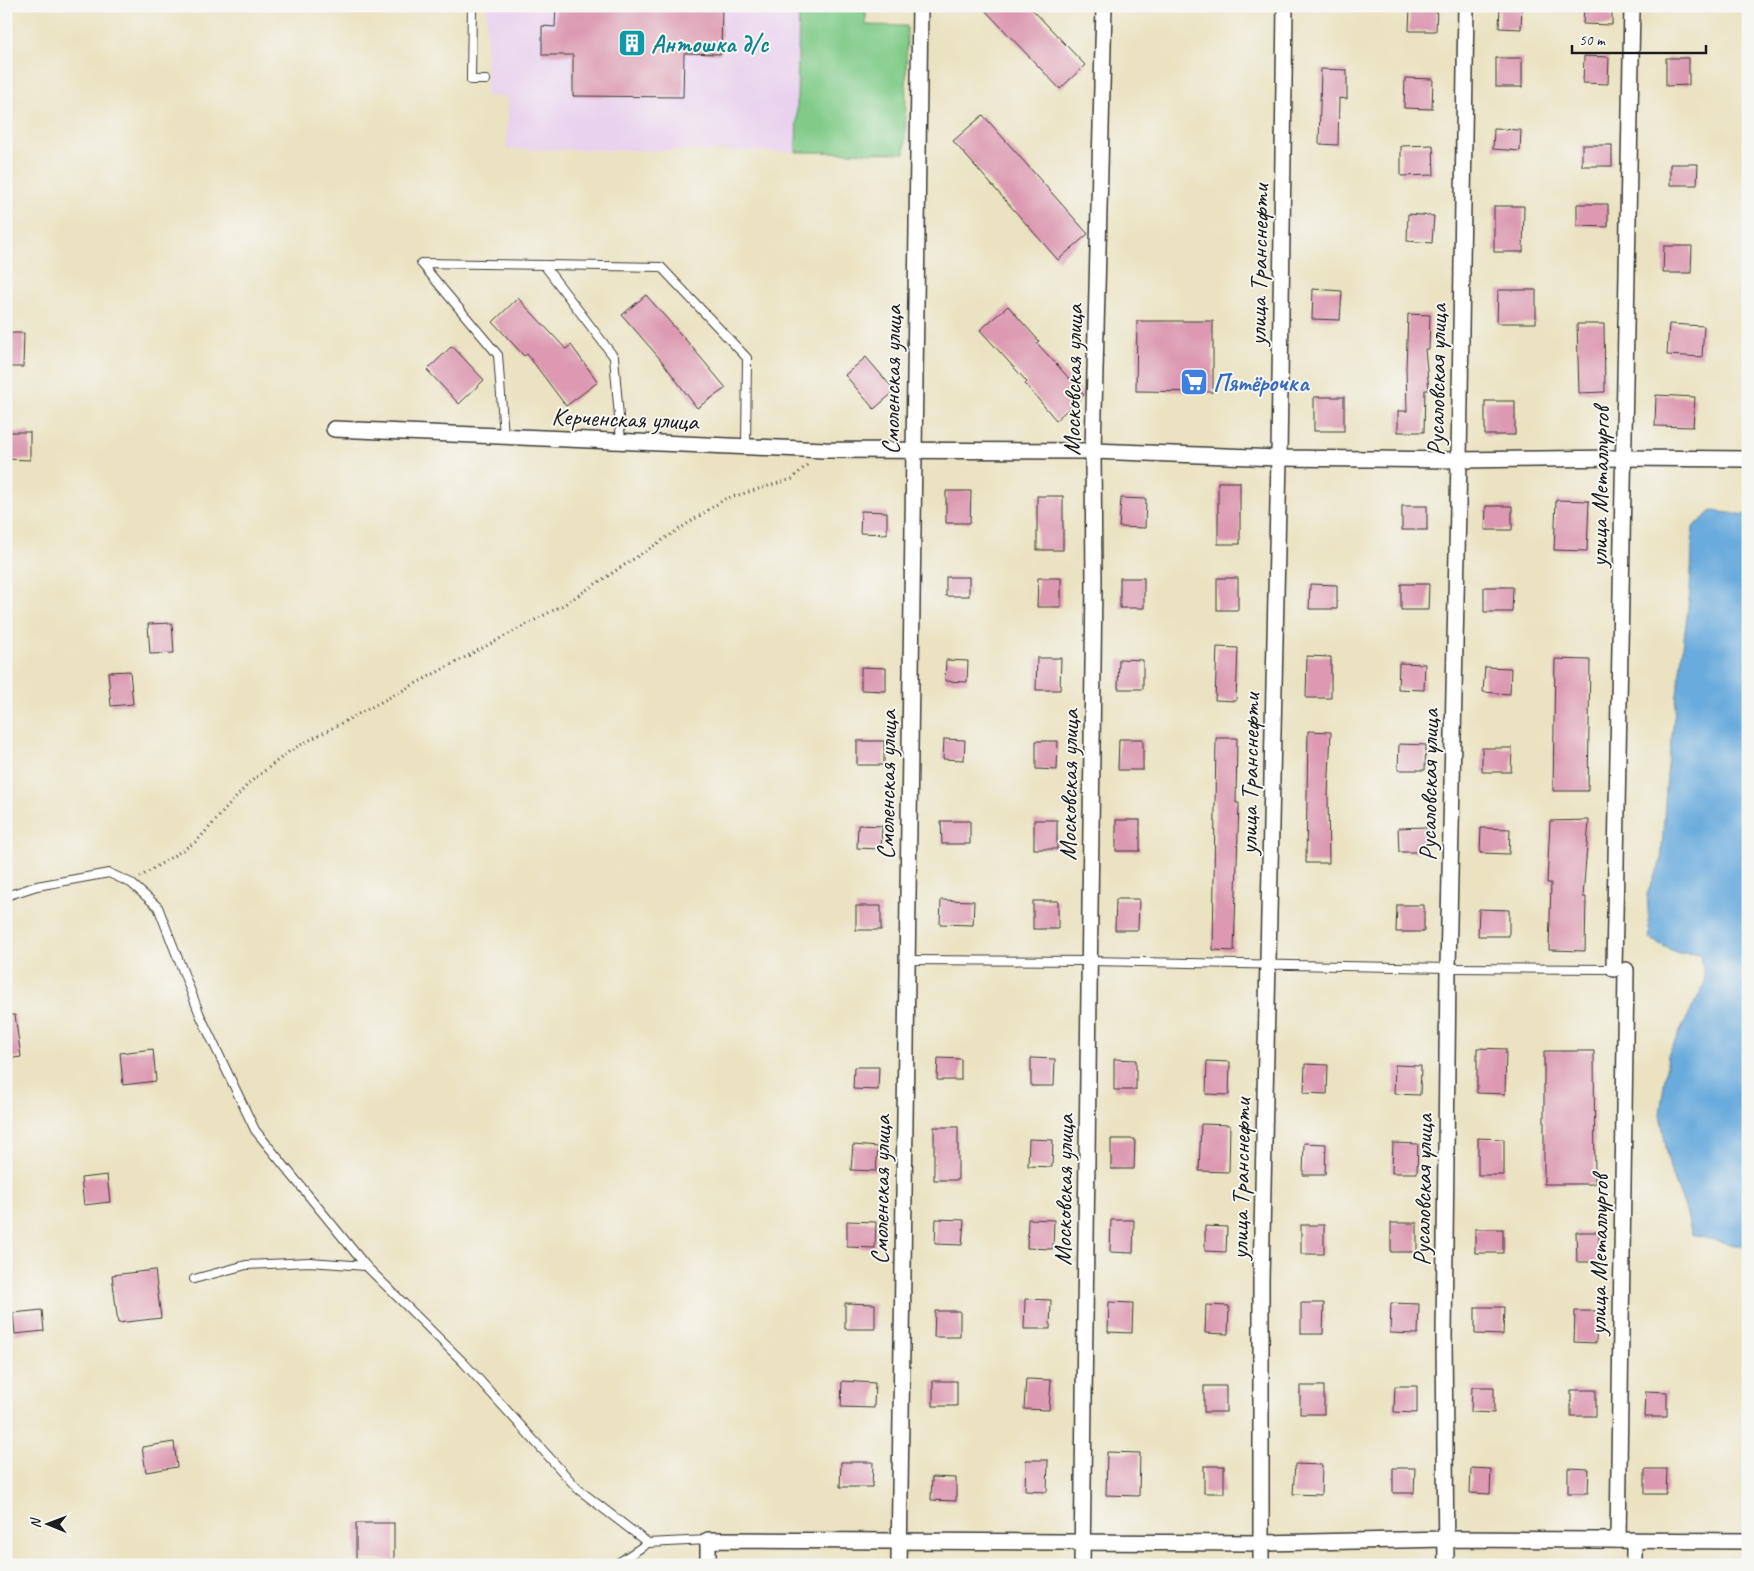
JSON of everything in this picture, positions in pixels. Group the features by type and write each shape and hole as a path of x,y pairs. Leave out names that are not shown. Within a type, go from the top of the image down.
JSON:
{"street":[{"name":"Смоленская улица","path":"899,1565 920,6"},
{"name":"Московская улица","path":"1082,1565 1094,583 1093,451 1104,6"},
{"name":"улица Транснефти","path":"1261,1565 1261,1279 1279,458 1285,6"},
{"name":"Русаловская улица","path":"1446,1565 1444,1326 1448,968 1466,6"},
{"name":"улица Металлургов","path":"1618,1540 1623,458 1632,6"},
{"name":"Керченская улица","path":"334,429 825,450 914,452 1093,451 1279,458 1459,460 1748,459"},
{"path":"708,1565 708,1540 1082,1543 1261,1543 1446,1539 1748,1541"},
{"path":"1634,1540 1634,1565"}],"lane":[{"path":"472,6 471,80 486,80"},
{"path":"504,436 498,355 421,263 660,267 747,358 746,446"},
{"path":"544,265 614,356 621,441"},
{"path":"6,896 37,886 109,873 131,883 158,907 200,1015 255,1130 366,1266 464,1363 578,1489 648,1543"},
{"path":"907,960 1620,969"},
{"path":"194,1279 246,1265 309,1262 366,1266"},
{"path":"614,1565 648,1543 708,1540"}],"path":[{"path":"131,883 197,841 249,783 291,750 565,604 725,498 792,479 825,450"}],"shaded area":[{"path":"487,6 799,6 796,152 507,149 508,97 486,96"}],"green space":[{"path":"799,6 866,6 866,25 907,26 905,153 796,152"}],"water":[{"path":"1712,511 1748,515 1748,1248 1692,1235 1684,1205 1670,1169 1660,1114 1668,1055 1705,983 1701,954 1677,953 1650,939 1647,894 1661,861 1667,774 1690,591 1693,527"}],"building":[{"name":"Антошка д/с","path":"556,6 722,6 721,54 684,53 683,97 573,96 573,55 542,55 542,26 555,27"},
{"path":"981,6 1029,6 1085,65 1060,89"},
{"path":"1410,6 1437,6 1436,31 1409,31"},
{"path":"1500,6 1522,6 1521,29 1499,28"},
{"path":"1584,6 1612,6 1612,25 1583,24"},
{"path":"1584,56 1609,57 1608,84 1583,83"},
{"path":"1496,58 1522,58 1522,87 1496,87"},
{"path":"1666,58 1689,58 1689,85 1666,86"},
{"path":"1321,69 1347,70 1347,99 1339,98 1338,145 1319,144"},
{"path":"1405,78 1433,79 1432,109 1404,108"},
{"path":"983,115 1088,234 1058,260 953,141"},
{"path":"1494,129 1521,130 1520,151 1493,149"},
{"path":"1433,145 1434,175 1401,176 1401,146"},
{"path":"1582,145 1612,145 1612,166 1582,166"},
{"path":"1670,164 1698,164 1697,185 1670,185"},
{"path":"1577,204 1608,204 1608,227 1577,226"},
{"path":"1494,206 1524,206 1523,252 1494,252"},
{"path":"1408,214 1434,216 1432,243 1407,241"},
{"path":"1664,246 1692,246 1691,273 1663,273"},
{"path":"1313,289 1342,291 1340,320 1312,319"},
{"path":"1498,290 1536,290 1536,323 1497,323"},
{"path":"646,295 726,388 697,408 661,360 622,315"},
{"path":"518,298 566,349 571,345 598,382 566,406 527,354 524,356 493,322"},
{"path":"1008,306 1039,341 1037,343 1084,395 1056,420 1025,384 1027,382 980,330"},
{"path":"1408,314 1430,315 1429,349 1425,349 1429,390 1425,390 1424,432 1398,432 1398,411 1407,411"},
{"path":"1137,321 1213,321 1213,392 1136,391"},
{"path":"1577,324 1604,324 1605,392 1579,393"},
{"path":"1669,324 1704,326 1702,357 1667,355"},
{"path":"6,333 24,333 23,367 6,367"},
{"path":"452,346 484,380 459,404 427,370"},
{"path":"866,357 895,391 874,409 845,375"},
{"path":"1656,395 1695,397 1693,427 1655,426"},
{"path":"1314,397 1344,397 1344,431 1314,431"},
{"path":"1485,401 1515,401 1515,435 1485,435"},
{"path":"6,432 30,432 30,460 6,459"},
{"path":"1218,482 1240,482 1240,544 1218,544"},
{"path":"946,491 971,491 970,523 946,523"},
{"path":"1037,496 1063,496 1063,550 1037,550"},
{"path":"1121,498 1146,499 1145,528 1119,527"},
{"path":"1556,500 1589,501 1587,551 1554,550"},
{"path":"1402,506 1427,506 1427,530 1402,530"},
{"path":"1486,506 1512,506 1512,530 1485,530"},
{"path":"861,511 887,512 887,534 860,533"},
{"path":"946,577 969,577 969,596 946,596"},
{"path":"1038,578 1061,578 1061,607 1037,607"},
{"path":"1120,578 1144,578 1144,608 1120,608"},
{"path":"1217,578 1238,578 1238,610 1217,610"},
{"path":"1310,584 1337,585 1337,609 1309,609"},
{"path":"1401,584 1429,584 1428,610 1401,610"},
{"path":"1484,587 1513,587 1512,612 1484,612"},
{"path":"172,623 174,653 150,654 148,624"},
{"path":"1217,647 1238,648 1236,701 1215,700"},
{"path":"1307,656 1331,657 1331,698 1306,698"},
{"path":"1037,658 1061,658 1060,690 1036,690"},
{"path":"1119,659 1143,660 1143,689 1118,689"},
{"path":"1555,659 1590,660 1588,791 1553,791"},
{"path":"946,660 968,661 967,682 945,681"},
{"path":"1399,663 1425,664 1424,690 1398,689"},
{"path":"861,667 886,668 886,691 861,690"},
{"path":"1485,667 1511,668 1510,694 1483,692"},
{"path":"130,671 133,704 111,706 108,672"},
{"path":"1308,731 1331,732 1328,795 1329,863 1306,863"},
{"path":"1216,738 1237,738 1236,803 1239,803 1234,951 1213,950"},
{"path":"944,739 965,740 964,760 943,759"},
{"path":"1119,739 1143,739 1143,770 1118,770"},
{"path":"857,741 884,741 884,765 857,765"},
{"path":"1036,741 1058,741 1057,770 1036,769"},
{"path":"1399,744 1426,745 1425,770 1398,770"},
{"path":"1482,748 1512,748 1511,772 1482,772"},
{"path":"1034,820 1057,820 1057,849 1034,849"},
{"path":"1116,820 1140,820 1140,851 1116,851"},
{"path":"1589,820 1583,897 1586,897 1585,951 1549,950 1551,883 1547,883 1550,821"},
{"path":"941,821 970,821 970,844 942,844"},
{"path":"858,825 882,826 881,849 857,848"},
{"path":"1426,827 1426,852 1399,852 1398,828"},
{"path":"1481,828 1510,829 1509,854 1480,853"},
{"path":"1116,899 1139,899 1138,930 1115,930"},
{"path":"941,900 974,901 973,925 940,924"},
{"path":"1033,901 1058,901 1058,929 1033,929"},
{"path":"1397,905 1424,905 1424,932 1396,932"},
{"path":"856,906 881,906 881,930 856,930"},
{"path":"1479,909 1509,910 1509,936 1478,936"},
{"path":"6,1015 15,1015 21,1057 6,1059"},
{"path":"1477,1048 1506,1049 1505,1094 1477,1093"},
{"path":"153,1049 156,1081 123,1085 120,1053"},
{"path":"1544,1051 1594,1051 1595,1184 1544,1184"},
{"path":"938,1058 961,1059 961,1080 937,1080"},
{"path":"1031,1058 1055,1059 1054,1086 1031,1086"},
{"path":"1114,1059 1136,1060 1136,1090 1114,1090"},
{"path":"1207,1061 1230,1062 1229,1095 1206,1094"},
{"path":"1305,1064 1328,1065 1327,1094 1304,1093"},
{"path":"1395,1065 1421,1066 1420,1095 1394,1094"},
{"path":"854,1067 879,1067 878,1090 853,1089"},
{"path":"1201,1124 1230,1125 1229,1172 1199,1171"},
{"path":"934,1127 958,1127 958,1180 934,1180"},
{"path":"1478,1138 1504,1139 1504,1175 1478,1175"},
{"path":"1029,1139 1053,1140 1052,1167 1028,1166"},
{"path":"1111,1139 1135,1139 1134,1169 1111,1169"},
{"path":"1304,1143 1326,1144 1325,1175 1303,1175"},
{"path":"1393,1143 1418,1144 1417,1173 1392,1173"},
{"path":"853,1145 878,1147 876,1171 851,1170"},
{"path":"107,1175 110,1202 84,1205 81,1178"},
{"path":"936,1219 964,1220 962,1245 935,1244"},
{"path":"1028,1219 1054,1220 1053,1249 1027,1248"},
{"path":"1111,1220 1134,1220 1133,1253 1110,1252"},
{"path":"847,1221 876,1222 875,1248 847,1247"},
{"path":"1391,1223 1417,1223 1417,1252 1391,1252"},
{"path":"1301,1225 1324,1225 1324,1254 1301,1254"},
{"path":"1205,1226 1227,1227 1226,1252 1205,1251"},
{"path":"1475,1229 1503,1229 1503,1253 1475,1253"},
{"path":"1576,1232 1599,1232 1599,1262 1577,1262"},
{"path":"155,1270 161,1318 118,1323 112,1275"},
{"path":"1025,1299 1051,1300 1050,1329 1024,1329"},
{"path":"1109,1302 1133,1303 1132,1333 1108,1332"},
{"path":"845,1303 875,1304 875,1329 845,1329"},
{"path":"1301,1303 1324,1303 1323,1334 1301,1334"},
{"path":"1391,1303 1419,1304 1418,1334 1390,1333"},
{"path":"1206,1305 1229,1306 1228,1334 1205,1333"},
{"path":"1475,1307 1504,1307 1503,1335 1475,1334"},
{"path":"42,1310 44,1331 15,1334 13,1313"},
{"path":"935,1311 960,1311 960,1337 934,1337"},
{"path":"1575,1311 1597,1311 1596,1343 1574,1342"},
{"path":"1026,1379 1051,1380 1049,1410 1024,1409"},
{"path":"842,1381 875,1383 874,1408 841,1407"},
{"path":"933,1381 957,1381 957,1406 933,1406"},
{"path":"1204,1386 1226,1386 1226,1412 1204,1412"},
{"path":"1300,1386 1324,1386 1324,1414 1300,1414"},
{"path":"1395,1386 1417,1386 1417,1413 1394,1412"},
{"path":"1472,1387 1494,1387 1494,1413 1471,1412"},
{"path":"1571,1390 1596,1390 1596,1416 1571,1416"},
{"path":"1646,1391 1667,1392 1667,1417 1645,1417"},
{"path":"174,1442 177,1467 146,1472 142,1447"},
{"path":"1107,1452 1140,1453 1139,1496 1106,1495"},
{"path":"1026,1460 1048,1460 1047,1492 1025,1491"},
{"path":"841,1462 873,1462 872,1487 840,1487"},
{"path":"1295,1464 1322,1465 1321,1495 1293,1494"},
{"path":"1204,1466 1224,1466 1224,1493 1204,1493"},
{"path":"1393,1468 1415,1468 1414,1493 1393,1493"},
{"path":"1471,1468 1491,1469 1490,1494 1470,1493"},
{"path":"1568,1468 1589,1469 1588,1493 1568,1493"},
{"path":"1645,1469 1667,1469 1666,1494 1645,1494"},
{"path":"932,1477 956,1478 956,1501 931,1500"},
{"path":"356,1523 394,1523 394,1560 356,1560"}],"place":[{"name":"Антошка д/с","path":"632,43"},
{"name":"Пятёрочка","path":"1194,382"}]}
